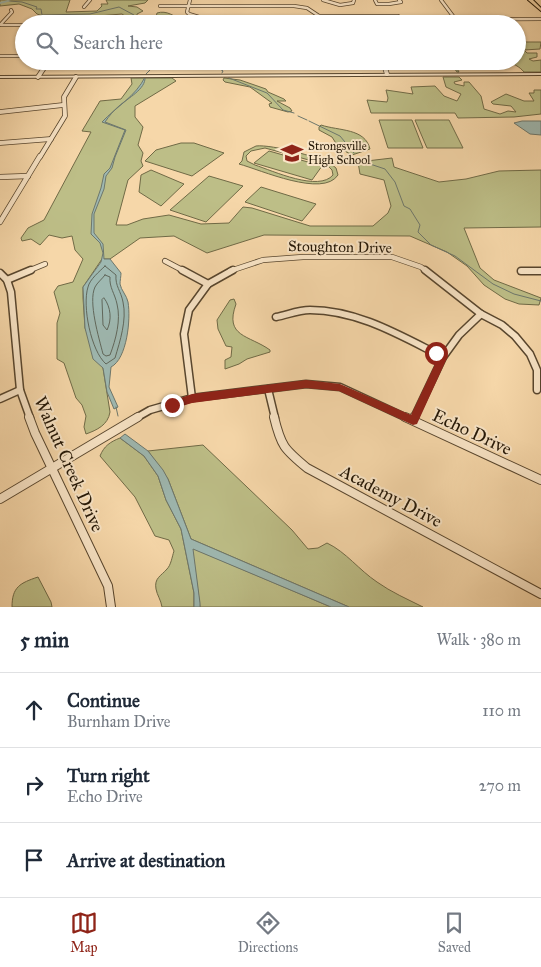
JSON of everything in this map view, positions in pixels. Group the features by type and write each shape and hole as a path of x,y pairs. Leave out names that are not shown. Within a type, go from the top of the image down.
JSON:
{"main road":[{"path":"530,0 541,10"}],"street":[{"path":"84,7 90,0"},
{"path":"190,0 188,6 189,14 192,15"},
{"path":"269,0 270,6"},
{"path":"323,0 344,5 353,3 354,0"},
{"path":"375,0 378,4 384,5 398,4 401,2 399,0"},
{"path":"441,0 452,15"},
{"path":"160,6 301,7 312,10 318,15"},
{"path":"0,25 12,12 11,10"},
{"path":"526,19 541,19"},
{"path":"0,25 15,25"},
{"path":"0,56 15,56"},
{"path":"38,77 43,70"},
{"path":"385,70 387,74"},
{"path":"0,77 541,74"},
{"path":"62,105 64,97 76,77"},
{"path":"0,112 62,105"},
{"path":"0,222 65,116 66,110 62,105"},
{"path":"0,142 51,139"},
{"path":"0,177 28,176"},
{"name":"Stoughton Drive","path":"192,398 184,334 189,310 208,284 230,271 263,260 303,257 392,258 421,267 481,314 502,325 516,336 530,354 537,370 537,390"},
{"path":"165,261 208,284"},
{"path":"0,273 7,280 45,264"},
{"path":"521,271 541,271"},
{"name":"Walnut Creek Drive","path":"7,280 11,292 20,390 35,433 108,586 111,607"},
{"path":"276,317 308,309 358,316 443,356"},
{"path":"413,420 443,356 459,335 481,314"},
{"name":"Echo Drive","path":"0,499 150,410 192,398 306,384 340,388 541,480"},
{"name":"Academy Drive","path":"268,389 280,441 291,455 307,468 541,594"},
{"path":"0,399 20,390"}],"green space":[{"path":"0,0 70,0 66,12 97,11 102,6 101,4 108,4 106,0 148,0 145,3 128,6 137,7 143,11 137,15 40,15 32,9 19,4 0,6"},
{"path":"157,13 173,15 156,15"},
{"path":"526,42 541,42 540,49 526,50"},
{"path":"526,52 537,53 537,57 529,59 533,61 541,60 541,72 524,72 522,70 526,70"},
{"path":"443,77 459,77 462,80 454,82 455,84 464,86 464,82 469,82 481,96 484,109 500,114 508,111 516,112 511,106 493,104 491,102 506,94 524,101 534,101 529,93 534,93 534,90 541,90 541,114 514,117 458,118 455,113 371,113 367,100 387,102 386,90 413,94 411,87 435,86 444,96 457,101 461,94 446,87"},
{"path":"131,78 172,78 176,81 135,106 135,117 143,127 138,145 143,153 141,161 143,166 128,180 116,225 127,225 143,219 169,215 201,224 229,223 243,207 310,226 373,226 388,213 391,206 384,180 360,174 358,162 392,158 394,167 439,182 466,179 499,171 541,170 541,227 464,228 480,268 494,280 541,298 539,305 519,304 505,299 484,285 467,266 447,252 410,236 264,235 207,253 174,236 140,238 110,259 102,259 83,287 85,328 103,368 110,412 104,424 86,434 84,427 86,416 82,405 76,398 64,363 57,359 57,323 60,313 54,292 58,286 73,282 83,259 75,250 72,236 62,238 49,235 40,245 31,239 22,241 21,238 28,228 44,220 91,132 82,131 100,101 121,99 132,84"},
{"path":"224,78 240,80 266,89 268,92 284,99 286,101 277,101 292,111 288,112 270,107 269,104 272,103 250,87 225,82"},
{"path":"379,120 412,120 423,148 388,148"},
{"path":"415,120 449,120 463,148 427,148"},
{"path":"321,125 357,134 363,137 370,149 352,155 339,148 332,137 319,130"},
{"path":"181,143 194,143 224,153 192,176 145,161 156,150"},
{"path":"256,146 263,146 298,153 330,164 336,168 338,175 330,181 319,184 291,180 239,164 242,161 244,152","holes":["265,148 327,165 332,170 333,175 326,180 307,181 255,165 247,161 246,156 251,151"]},
{"path":"269,151 322,166 312,180 254,163"},
{"path":"151,170 184,184 161,206 139,192 141,175"},
{"path":"209,176 243,186 206,222 170,210"},
{"path":"261,187 316,204 302,221 245,202"},
{"path":"234,299 236,304 233,323 236,329 247,338 270,350 270,352 247,359 225,369 225,360 231,357 232,347 226,346 218,329 217,320 230,300"},
{"path":"120,438 144,456 158,476 166,500 181,529 194,593 194,607 162,607 156,582 168,567 174,551 169,540 155,536 135,497 100,456 108,445"},
{"path":"203,445 292,530 308,549 318,548 327,543 340,551 382,586 423,607 349,607 191,539 168,479 148,451"},
{"path":"192,548 331,607 200,607"},
{"path":"38,577 52,607 12,607 15,590 26,581"}],"water":[{"path":"145,77 145,81 140,89 125,101"},
{"path":"113,111 105,122 126,130 112,168 106,176 104,189 94,214 94,233 103,244 104,259 110,259 121,273 120,284 129,309 127,338 121,356 111,367 109,387 118,407 114,409 107,392 103,368 93,359 85,328 83,287 101,262 103,253 100,243 91,234 92,214 104,174 110,168 125,130 102,122"},
{"path":"541,121 541,135 530,134 514,123"},
{"path":"125,434 148,451 163,470 191,539 349,607 331,607 193,549 200,603 200,607 194,607 194,593 181,529 166,500 158,476 144,456 120,438"}],"waterway":[{"path":"9,1 22,2 37,7 36,9 41,9 42,15"},
{"path":"0,3 9,1"},
{"path":"42,15 90,14 119,7 134,15"},
{"path":"146,74 150,70"},
{"path":"222,70 222,73"},
{"path":"229,78 267,93 283,110 294,113"},
{"path":"298,116 307,120"},
{"path":"309,121 340,136 354,153"},
{"path":"361,161 385,169 395,182 404,206 410,209 420,225 418,232 431,245 455,256 493,284 514,294 541,301"},
{"path":"116,407 118,416"}],"place":[{"name":"Strongsville High School","path":"292,153"}],"route":[{"path":"172,405 192,398 306,384 340,388 413,420 443,356 436,353"}]}
